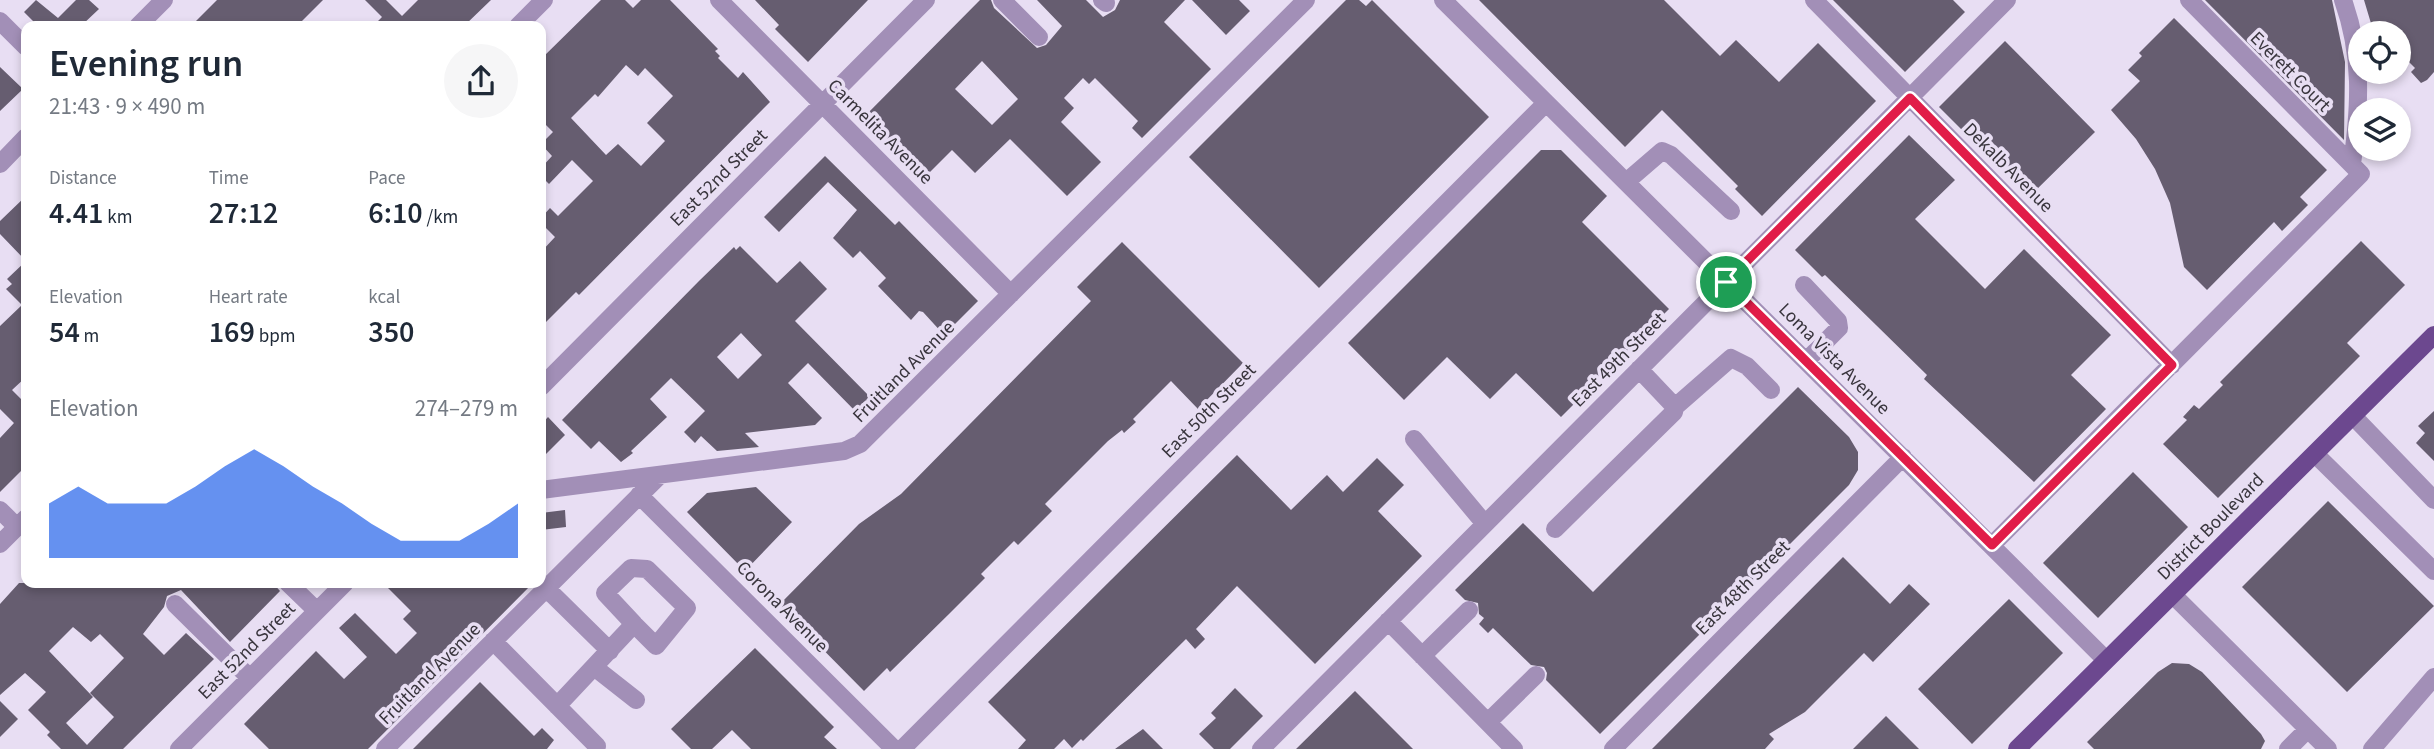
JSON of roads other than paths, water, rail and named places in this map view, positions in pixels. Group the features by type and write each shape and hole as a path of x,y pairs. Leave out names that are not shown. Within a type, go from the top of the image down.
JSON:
{"main road":[{"name":"District Boulevard","path":"2017,749 2434,335"}],"street":[{"path":"143,21 164,0"},
{"path":"522,21 544,0"},
{"name":"Carmelita Avenue","path":"719,0 1011,294"},
{"name":"East 52nd Street","path":"546,382 926,0"},
{"path":"1002,0 1040,37"},
{"name":"Fruitland Avenue","path":"385,749 659,476 844,451 855,447 1306,0"},
{"name":"Loma Vista Avenue","path":"1443,0 2105,659"},
{"name":"Dekalb Avenue","path":"1814,0 2172,365"},
{"name":"East 49th Street","path":"1261,749 2007,0"},
{"name":"Everett Court","path":"2189,0 2356,169"},
{"path":"1992,545 2172,365 2356,169 2360,82 2353,30 2343,0"},
{"path":"0,21 21,42"},
{"name":"East 50th Street","path":"902,749 1546,103"},
{"path":"0,164 21,143"},
{"path":"1626,182 1656,153 1662,151 1671,155 1731,211"},
{"path":"1804,285 1838,321 1839,328 1806,361"},
{"path":"1555,529 1674,412 1675,407 1731,358 1747,366 1771,390"},
{"path":"1639,369 1675,407"},
{"path":"2353,416 2434,500"},
{"path":"1414,439 1485,524"},
{"path":"2315,454 2434,571"},
{"name":"East 48th Street","path":"1613,749 1903,457"},
{"path":"546,489 659,476"},
{"name":"Corona Avenue","path":"639,495 894,749"},
{"path":"0,510 21,522 0,544"},
{"path":"631,568 647,569 687,608 656,646 634,624 605,593 631,568"},
{"path":"293,588 317,611"},
{"name":"East 52nd Street","path":"179,749 340,588"},
{"path":"546,588 610,651"},
{"path":"2173,594 2328,749"},
{"path":"175,604 250,678"},
{"path":"1422,656 1469,610"},
{"path":"1388,621 1514,749"},
{"path":"557,706 634,624"},
{"path":"493,641 597,746"},
{"path":"594,667 636,700"},
{"path":"1488,722 1536,675"},
{"path":"2372,749 2434,677"},
{"path":"2288,749 2308,729"}]}
